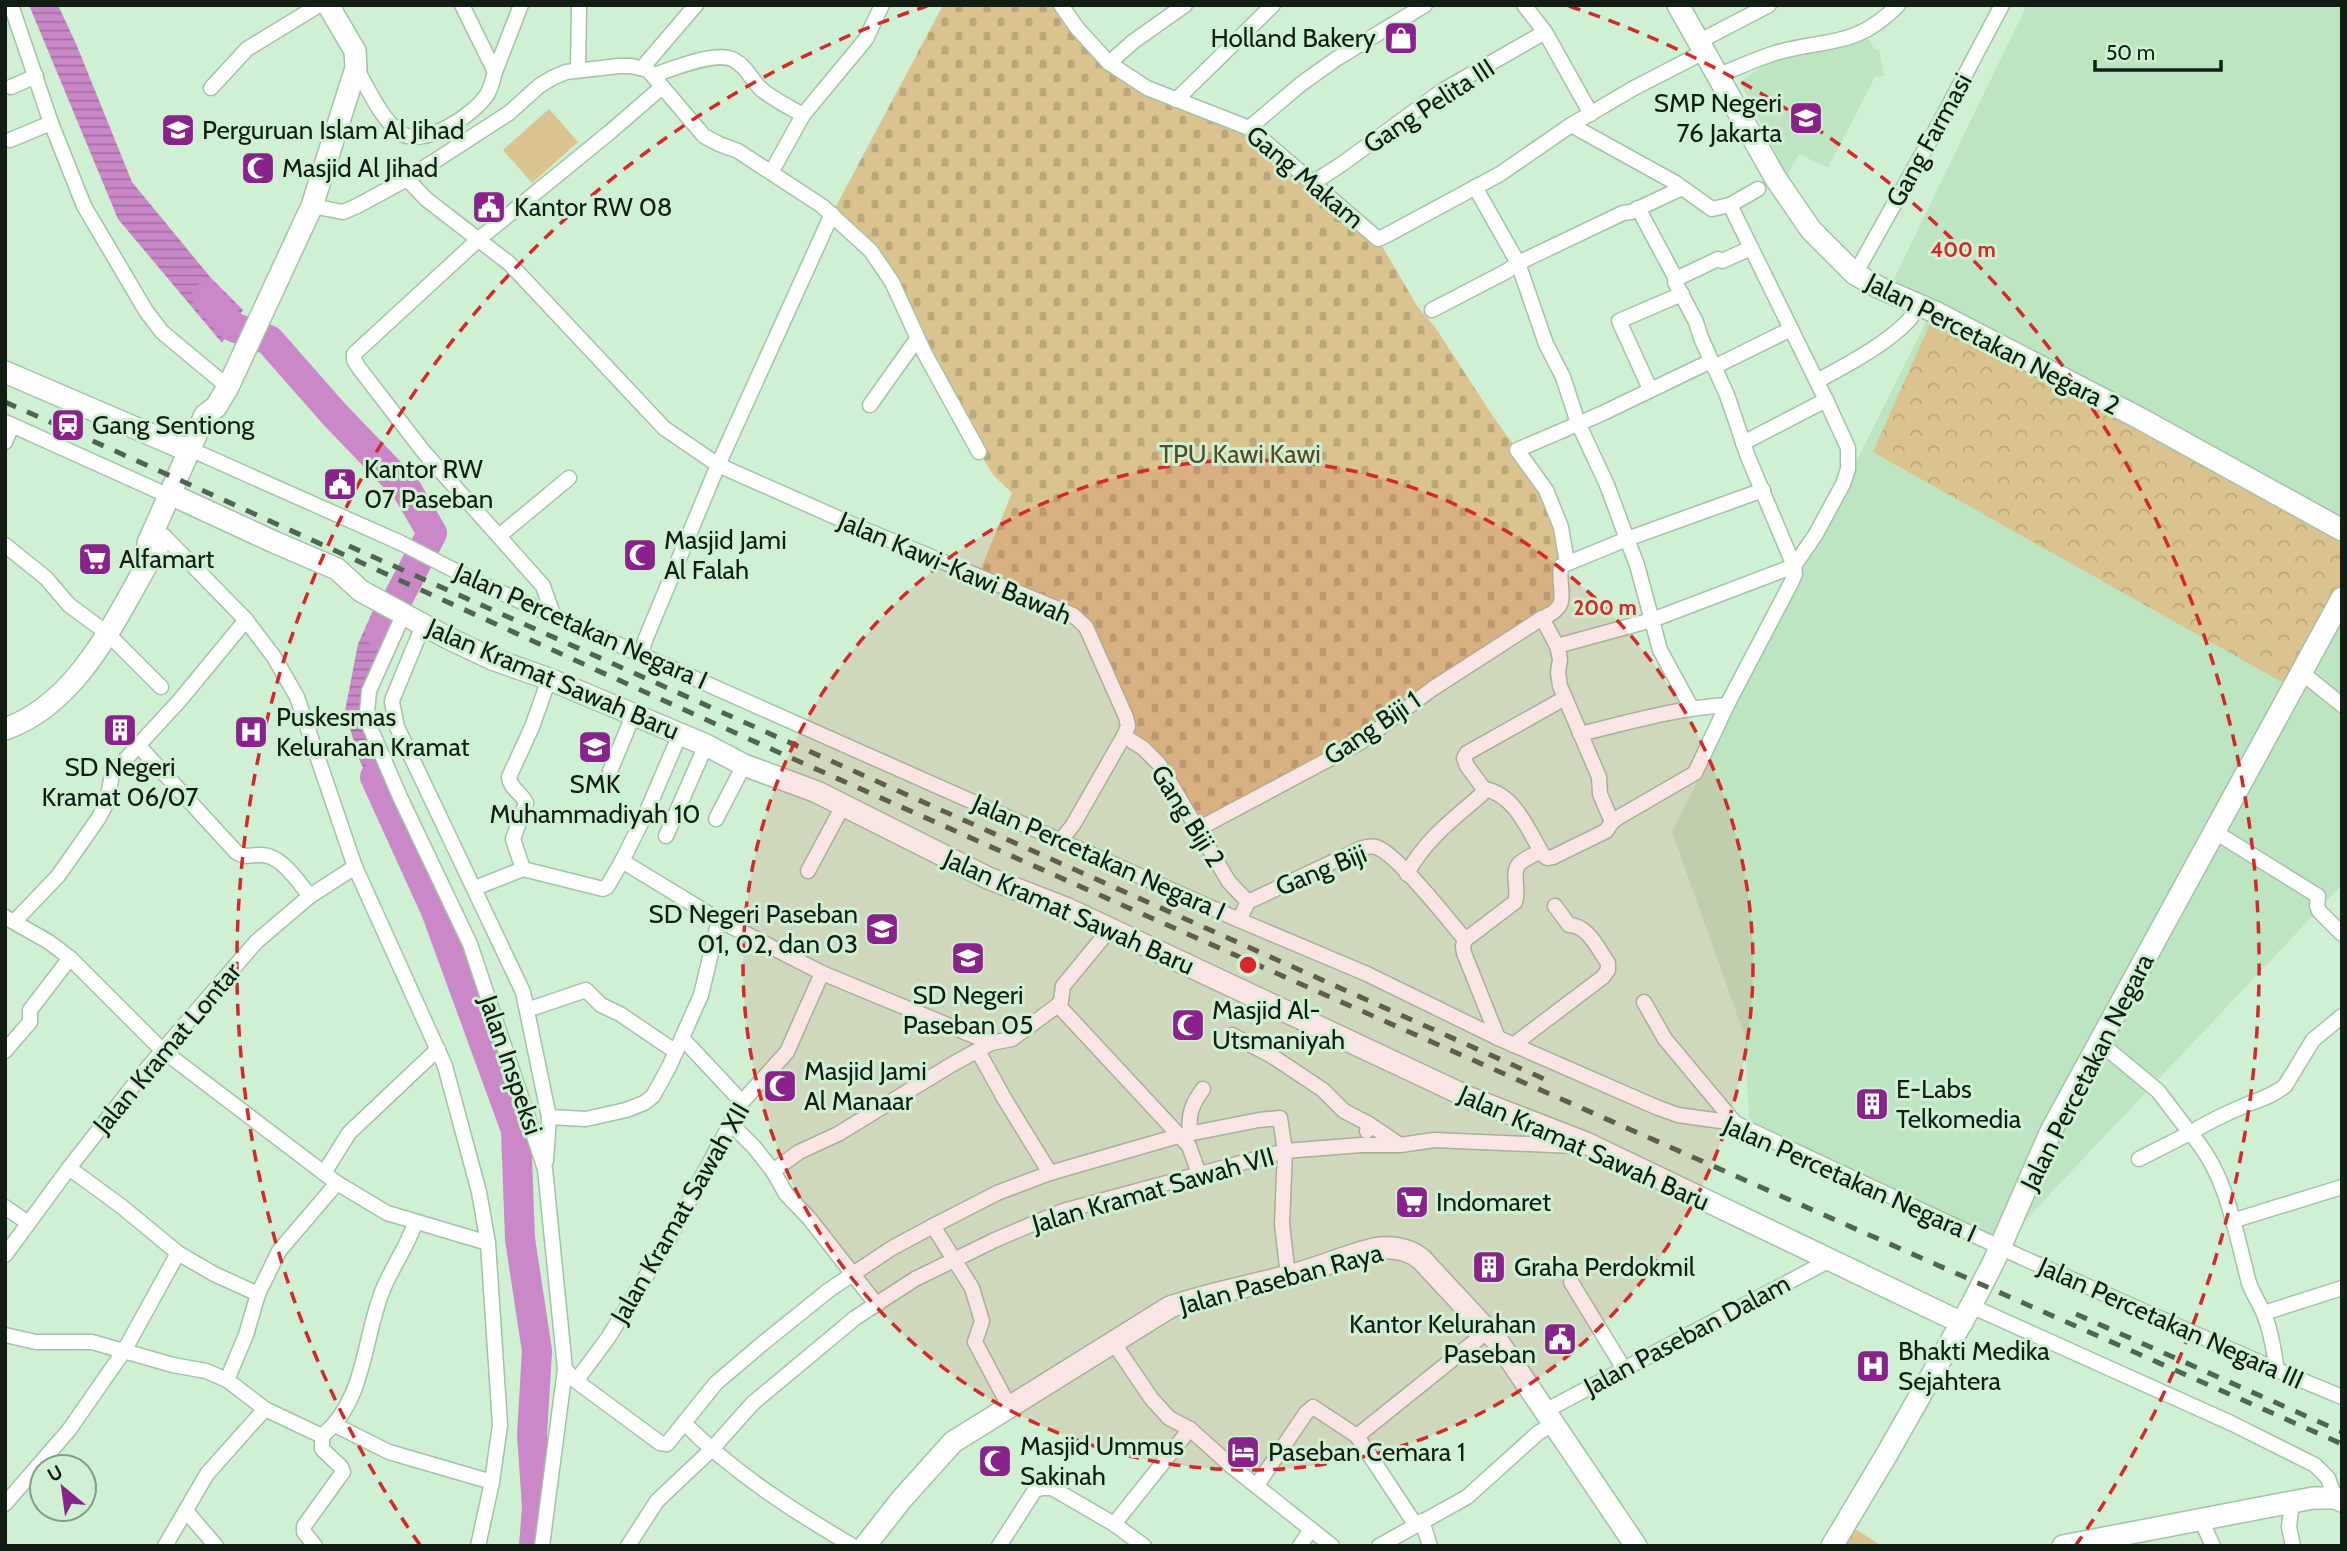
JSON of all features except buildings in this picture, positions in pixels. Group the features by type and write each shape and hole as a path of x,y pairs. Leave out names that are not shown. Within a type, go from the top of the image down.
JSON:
{"street":[{"path":"11,5 51,123 84,206 146,311 162,332 228,387"},
{"path":"211,88 247,48 319,5"},
{"path":"5,730 36,714 77,676 107,633 158,549 175,498 195,452 205,415 216,407 228,387 313,206 356,68 355,51 328,5"},
{"path":"462,5 495,72"},
{"path":"356,68 401,134 414,137 442,130 475,109 488,93 521,5"},
{"path":"578,70 579,5"},
{"path":"553,614 543,586 423,451 354,360 357,349 478,239 610,132 653,77 696,5"},
{"path":"772,171 803,115 866,39 882,5"},
{"path":"1109,62 1185,5"},
{"path":"1176,100 1273,5"},
{"path":"1250,128 1301,84 1328,65 1425,5"},
{"path":"1524,5 1545,32 1591,114"},
{"name":"Jalan Percetakan Negara 2","path":"1678,5 1776,179 1805,222 1825,246 1855,274 2141,419 2342,530"},
{"name":"Gang Makam","path":"1062,6 1077,28 1109,62 1147,88 1250,128 1378,239 1500,174 1571,125 1769,5"},
{"path":"1719,75 1775,53 1849,40 1884,19 1898,5"},
{"name":"Gang Farmasi","path":"1855,274 2002,5"},
{"name":"Gang Pelita III","path":"1314,182 1443,91 1545,32"},
{"path":"653,77 686,64 726,57 734,59 762,89 803,115"},
{"path":"313,206 343,212 357,206 407,179 509,113 539,86 566,72 619,66 653,77 704,135 719,144 738,150 772,171 832,214 871,251 892,282 918,339 979,452"},
{"path":"12,87 36,76"},
{"path":"10,140 51,123"},
{"path":"1571,125 1682,188 1712,209 1730,205 1758,190"},
{"name":"Jalan Kawi-Kawi Bawah","path":"407,179 426,199 510,264 664,428 718,465 856,526 1073,615 1086,627 1126,718 1128,726 1124,736"},
{"path":"1475,187 1518,262 1536,319 1563,377 1578,423 1607,485 1637,565 1660,650 1690,707"},
{"path":"1432,310 1507,271 1518,262 1682,188"},
{"path":"1557,646 1652,620 1794,566 1843,484 1848,469 1848,448 1730,205"},
{"path":"1565,698 1467,753 1464,758 1484,789 1504,795 1547,858 1606,831 1612,822 1695,773 1795,574 1727,395 1696,322 1638,208"},
{"path":"641,653 718,465 832,214"},
{"path":"1676,279 1718,259 1722,261 1752,247"},
{"path":"1650,389 1619,321 1682,294"},
{"path":"1817,381 1895,333 1909,320 1919,305"},
{"path":"1763,490 1567,563 1561,527 1546,490 1517,450 1791,329"},
{"path":"870,405 918,339"},
{"path":"5,372 195,452"},
{"path":"1743,443 1826,400"},
{"path":"5,442 9,424 175,498"},
{"name":"Jalan Percetakan Negara I","path":"195,452 401,543 475,581 1239,920 1367,974 1497,1038 1678,1115 1735,1123 2001,1247"},
{"path":"499,536 569,478"},
{"path":"149,561 148,542 175,498"},
{"name":"Jalan Kramat Sawah Baru","path":"175,498 337,569 353,585 378,600 492,659 549,678 680,734 744,765 844,804 988,878 1068,909 1470,1098 1586,1143 1830,1260 1966,1315"},
{"path":"164,536 246,620 274,657 297,697 355,867 445,1066 479,1192 488,1243 500,1425 492,1482 478,1546"},
{"path":"5,545 46,578 69,605 107,633 161,687"},
{"name":"Gang Biji 1","path":"1198,829 1361,742 1432,689 1552,614 1562,601 1560,573 1562,566 1567,563"},
{"name":"Jalan Percetakan Negara","path":"1832,1546 1966,1315 2001,1247 2051,1132 2342,598"},
{"name":"Jalan Inspeksi","path":"401,612 369,691 369,725 470,944 545,1169 565,1369 542,1546"},
{"path":"1542,618 1557,646 1560,659 1558,680 1599,777 1600,794 1612,822"},
{"path":"246,620 112,774 107,802 58,876 10,919 49,942 69,958 162,1050 337,1183 387,1213 488,1243"},
{"path":"424,624 393,698 397,727 523,992 549,1117 545,1169"},
{"path":"2301,672 2342,705"},
{"path":"523,869 513,839 526,803 509,777 549,678"},
{"path":"1580,734 1660,714 1675,713 1690,707 1727,705"},
{"path":"610,771 633,716"},
{"path":"474,888 523,869 600,889 607,887 647,811 680,734"},
{"path":"1061,840 1073,825 1124,736"},
{"name":"Gang Biji 2","path":"1124,736 1143,748 1159,764 1229,882 1248,902"},
{"path":"138,745 236,852 249,857 272,857 310,896"},
{"path":"666,836 706,746"},
{"path":"716,819 744,765"},
{"path":"1407,874 1416,856 1440,830 1481,795 1484,789"},
{"path":"808,871 844,804"},
{"path":"2215,832 2318,896 2316,906 2319,911 2342,934"},
{"name":"Gang Biji","path":"1239,920 1248,902 1363,848 1377,847 1389,855 1465,937"},
{"path":"1497,1038 1464,954 1465,937 1469,937 1515,902 1518,894 1515,872 1518,864 1541,851"},
{"path":"622,860 719,920 822,973 991,1043"},
{"name":"Jalan Kramat Lontar","path":"5,1255 162,1050 256,942 310,896 355,867"},
{"path":"1513,1045 1603,977 1608,970 1608,963 1584,929 1569,925 1555,906"},
{"path":"549,1117 586,1119 626,1110 653,1096 701,995 719,920"},
{"path":"773,1171 799,1153 838,1134 991,1043 1012,1039 1058,1005 1063,986 1110,929"},
{"path":"5,1051 30,1022 30,1010 69,958"},
{"name":"Jalan Kramat Sawah XII","path":"576,1381 608,1338 669,1239 742,1102 787,1052 822,973"},
{"path":"527,1010 586,990 601,1005 620,1014 676,1052"},
{"path":"1644,1002 1665,1039 1735,1123"},
{"path":"1058,1005 1184,1135 1199,1174"},
{"path":"2139,1159 2247,1105 2269,1098 2285,1086 2313,1040 2342,1016"},
{"path":"1232,1035 1272,1056 1323,1090 1344,1111 1400,1145"},
{"path":"682,1038 742,1102"},
{"path":"2099,1042 2158,1091 2214,1164 2250,1285 2264,1313 2277,1370"},
{"path":"324,1173 349,1132 438,1049"},
{"path":"978,1051 1050,1173"},
{"path":"1184,1135 1191,1107 1203,1089"},
{"path":"565,1369 576,1381 660,1443 667,1444 716,1383 829,1290 892,1248 933,1226 997,1193 1050,1173 1184,1135 1280,1118 1285,1151 1282,1224 1288,1276"},
{"path":"731,1124 754,1147 773,1171 786,1194 809,1218 877,1305"},
{"path":"1361,1144 1369,1124"},
{"name":"Jalan Kramat Sawah VII","path":"628,1546 657,1501 711,1450 753,1403 855,1318 915,1279 1063,1211 1285,1151 1361,1144 1400,1145 1434,1140 1574,1146 1586,1143"},
{"path":"69,1168 178,1253 214,1274 258,1294"},
{"path":"227,1380 246,1335 258,1294 279,1251 337,1183"},
{"path":"2232,1221 2342,1187"},
{"path":"5,1207 28,1223"},
{"path":"315,1546 304,1532 304,1526 343,1472 322,1449 322,1436 335,1425 350,1400 362,1368 382,1291 409,1242 415,1223"},
{"path":"933,1226 972,1288 982,1321 975,1342 1009,1406"},
{"name":"Jalan Percetakan Negara III","path":"2001,1247 2342,1397"},
{"name":"Jalan Paseban Raya","path":"865,1546 948,1446 1170,1307 1380,1248 1413,1252 1489,1329 1636,1546"},
{"path":"5,1504 69,1430 124,1351 178,1253"},
{"name":"Jalan Paseban Dalam","path":"1378,1546 1478,1489 1538,1433 1549,1418 1624,1369 1830,1260"},
{"path":"1571,1282 1624,1369"},
{"path":"2264,1313 2342,1288"},
{"path":"1966,1315 2233,1423 2315,1465 2328,1478 2338,1500 2314,1498 2063,1546"},
{"path":"1357,1436 1489,1329"},
{"path":"5,1335 36,1342 92,1342 173,1365 206,1371 227,1380 265,1409 322,1436"},
{"path":"1113,1342 1151,1398 1169,1418 1190,1429 1230,1465 1332,1546"},
{"path":"1257,1485 1311,1408 1316,1409 1357,1436 1418,1523 1430,1546"},
{"path":"165,1546 207,1474 265,1409"},
{"path":"684,1423 711,1450 775,1497 853,1546"},
{"path":"335,1425 389,1452 492,1482"},
{"path":"1114,1524 1190,1429"},
{"path":"999,1546 1034,1490 1042,1488 1052,1489 1114,1524 1144,1546"},
{"path":"2292,1502 2289,1527 2293,1546"},
{"path":"186,1511 216,1546"},
{"path":"2201,1520 2213,1546"},
{"path":"1300,1546 1311,1529"}],"shaded area":[{"path":"29,5 58,5 132,182 211,278 243,310 222,343 118,219"},
{"path":"2027,5 2342,5 2342,885 1999,1248 1749,1122 1745,1037 1672,832 1930,314 1889,289"},
{"name":"SMP Negeri 76 Jakarta","path":"1865,33 1875,50 1879,50 1884,76 1875,77 1828,168 1799,154 1787,175 1740,82 1779,54"},
{"path":"375,606 397,615 361,708 401,809 386,819 359,759 345,711 358,644"}],"green space":[{"name":"TPU Kawi Kawi","path":"943,5 1061,5 1090,41 1147,88 1242,124 1378,239 1417,306 1435,327 1492,415 1546,490 1561,527 1562,601 1361,742 1198,829 1159,764 1124,736 1128,726 1086,627 978,576 1012,493 994,476 975,445 892,282 832,214"},
{"path":"549,109 578,142 532,183 503,150"},
{"path":"1935,312 2342,529 2342,601 2294,689 1873,452"},
{"path":"1852,1527 1882,1546 1836,1546"}],"waterway":[{"path":"207,297 233,327 269,340 335,415 407,490 432,533 380,633"},
{"path":"375,777 436,911 516,1130 520,1239 537,1351 532,1434 537,1507 534,1546"}],"railway":[{"path":"5,402 825,773 2342,1444"},
{"path":"349,546 1551,1082"},
{"path":"2076,1314 2342,1432"}],"place":[{"name":"Holland Bakery","path":"1401,38"},
{"name":"SMP Negeri 76 Jakarta","path":"1806,118"},
{"name":"Perguruan Islam Al Jihad","path":"178,130"},
{"name":"Masjid Al Jihad","path":"258,168"},
{"name":"Kantor RW 08","path":"489,207"},
{"name":"Gang Sentiong","path":"68,425"},
{"name":"Kantor RW 07 Paseban","path":"340,484"},
{"name":"Masjid Jami Al Falah","path":"640,555"},
{"name":"Alfamart","path":"95,559"},
{"name":"SD Negeri Kramat 06/07","path":"120,730"},
{"name":"Puskesmas Kelurahan Kramat","path":"251,732"},
{"name":"SMK Muhammadiyah 10","path":"595,747"},
{"name":"SD Negeri Paseban 01, 02, dan 03","path":"882,929"},
{"name":"SD Negeri Paseban 05","path":"968,958"},
{"name":"Masjid Al- Utsmaniyah","path":"1188,1025"},
{"name":"Masjid Jami Al Manaar","path":"780,1086"},
{"name":"E-Labs Telkomedia","path":"1872,1104"},
{"name":"Indomaret","path":"1412,1202"},
{"name":"Graha Perdokmil","path":"1489,1267"},
{"name":"Kantor Kelurahan Paseban","path":"1560,1339"},
{"name":"Bhakti Medika Sejahtera","path":"1873,1366"},
{"name":"Paseban Cemara 1","path":"1243,1452"},
{"name":"Masjid Ummus Sakinah","path":"995,1461"}]}
